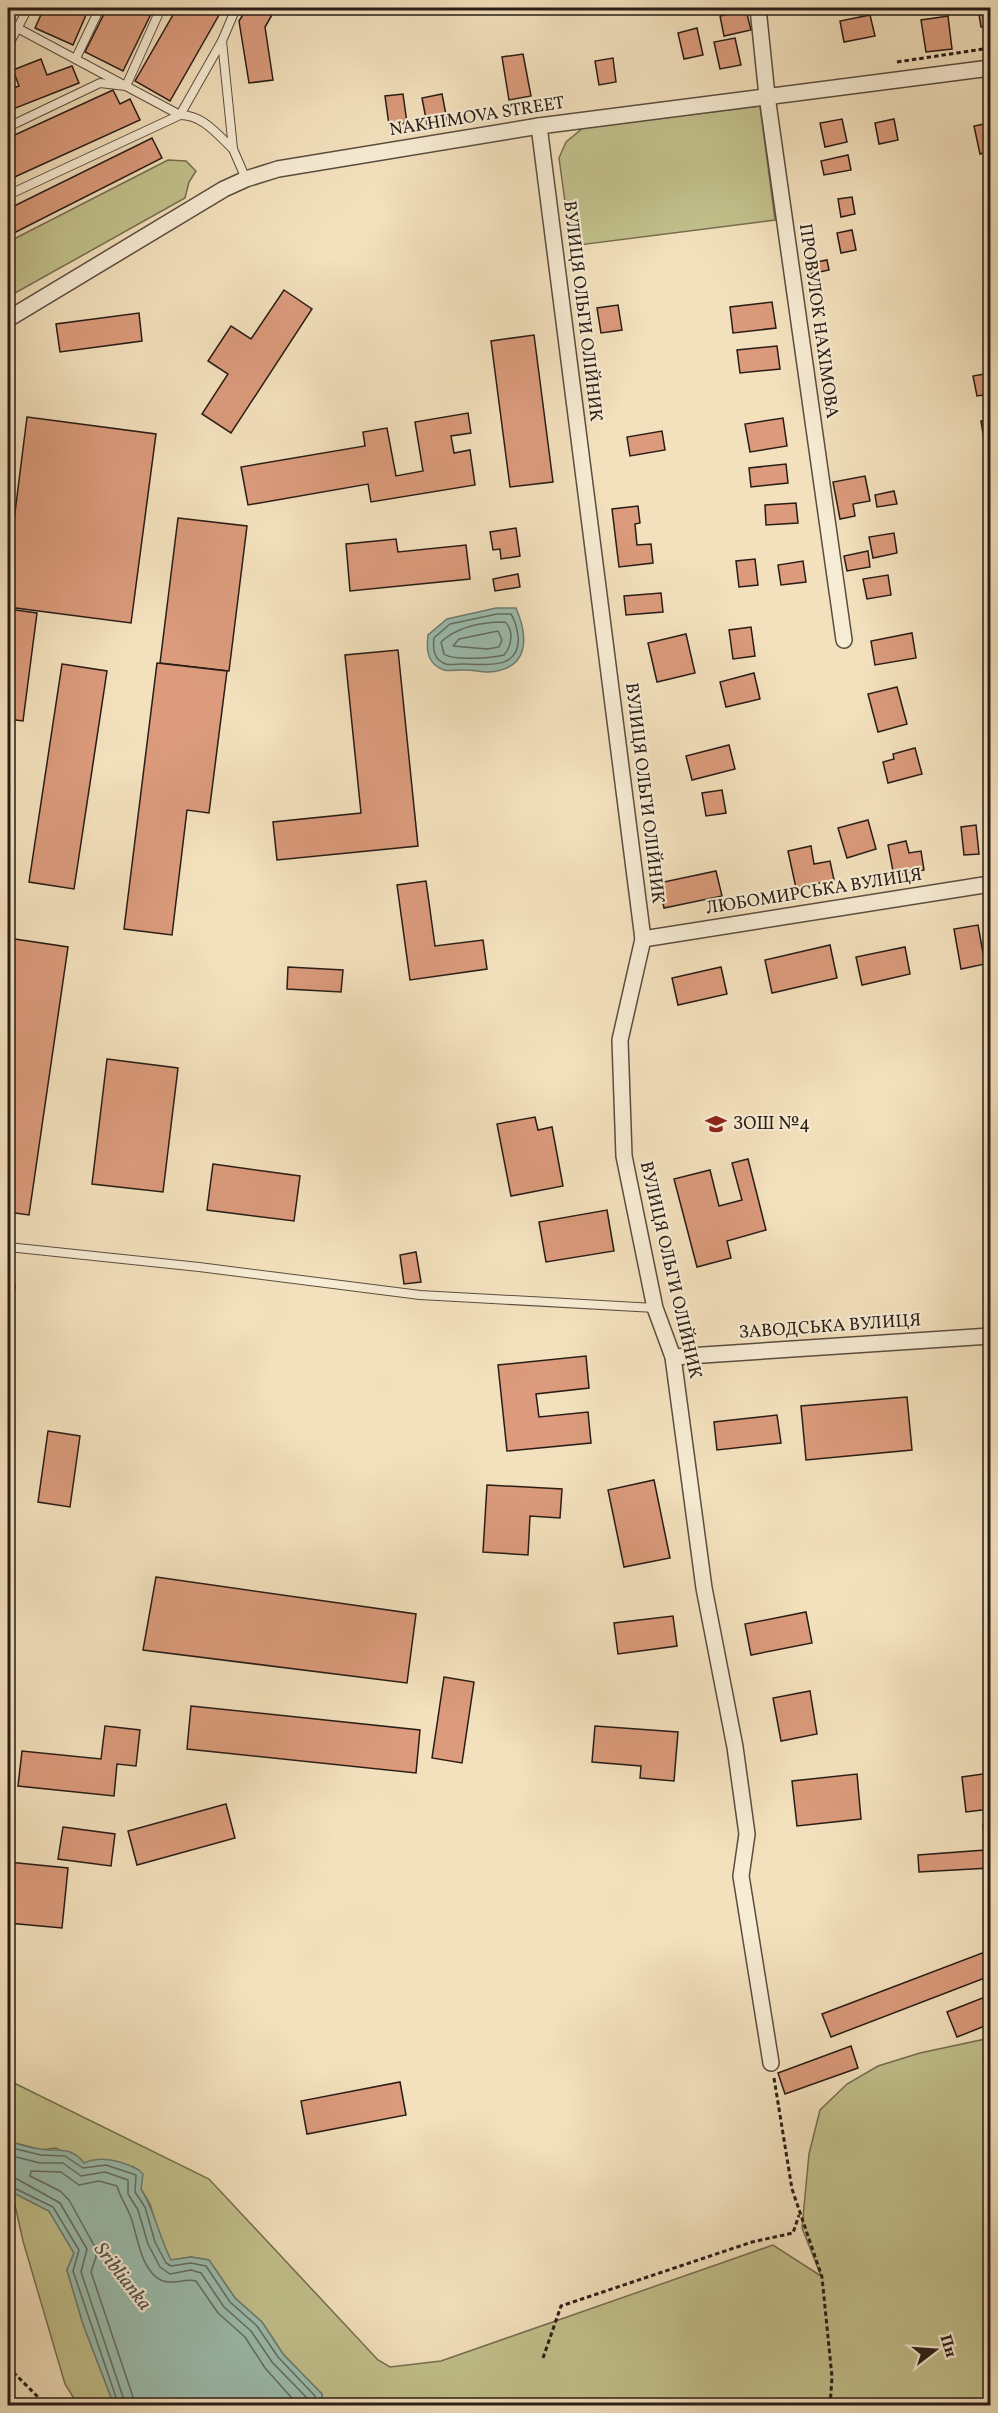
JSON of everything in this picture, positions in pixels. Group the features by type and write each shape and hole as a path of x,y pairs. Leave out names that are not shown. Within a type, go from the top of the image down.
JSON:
{"street":[{"name":"ПРОВУЛОК НАХІМОВА","path":"758,8 767,96 843,640"},
{"name":"NAKHIMOVA STREET","path":"8,319 224,189 246,178 278,169 539,126 990,68"},
{"name":"ВУЛИЦЯ ОЛЬГИ ОЛІЙНИК","path":"539,126 643,939 620,1040 624,1156 655,1308 673,1356 704,1588 735,1747 747,1834 741,1876 771,2063"},
{"name":"ЛЮБОМИРСЬКА ВУЛИЦЯ","path":"643,939 990,884"},
{"name":"ЗАВОДСЬКА ВУЛИЦЯ","path":"673,1356 990,1336"}],"lane":[{"path":"8,46 19,29 28,8"},
{"path":"76,58 100,8"},
{"path":"126,86 161,8"},
{"path":"180,115 222,41 236,8"},
{"path":"8,23 180,115"},
{"path":"222,41 233,149 246,178"},
{"path":"8,127 100,83 126,86"},
{"path":"8,195 180,115 192,115 200,119 233,149"},
{"path":"8,1248 420,1295 655,1308"}],"path":[{"path":"771,2063 792,2189 822,2277 832,2377 830,2406"},
{"path":"543,2358 561,2306 752,2242 793,2233 799,2213"},
{"path":"8,2367 47,2406"}],"shaded area":[{"path":"760,106 775,220 571,246 559,158 566,142 583,128"},
{"path":"168,160 186,161 196,171 189,182 185,198 8,297 8,242"},
{"path":"990,2038 990,2405 322,2405 322,2394 283,2354 262,2322 235,2298 209,2260 191,2257 171,2260 161,2240 150,2204 141,2189 134,2167 84,2163 56,2148 41,2150 8,2141 8,2080 209,2179 378,2360 390,2367 441,2361 773,2245 821,2276 802,2228 809,2154 820,2110 847,2084 878,2066 920,2053"},
{"path":"12,2192 49,2211 74,2253 67,2270 83,2324 114,2405 78,2405 65,2384 23,2241"}],"water":[{"path":"496,608 516,608 520,619 524,641 518,659 512,665 502,670 488,672 449,671 439,668 432,662 428,651 428,635 447,619"},
{"name":"Sriblianka","path":"8,2141 33,2148 69,2152 84,2163 105,2159 139,2170 143,2174 141,2189 171,2260 191,2257 209,2260 235,2298 262,2322 283,2354 322,2394 322,2405 114,2405 83,2324 67,2270 74,2253 49,2211 8,2190"}],"building":[{"path":"8,8 15,8 11,16 8,14"},
{"path":"44,8 89,8 73,45 35,28"},
{"path":"107,8 154,8 123,71 85,52"},
{"path":"177,8 223,8 170,101 135,81"},
{"path":"247,8 276,8 265,27 273,80 249,83 239,21"},
{"path":"891,8 911,8 912,10 892,13"},
{"path":"978,8 990,8 990,26 981,27"},
{"path":"746,10 751,30 724,36 720,16"},
{"path":"870,15 875,36 844,42 840,21"},
{"path":"948,16 952,49 926,52 921,20"},
{"path":"697,28 703,55 684,59 678,33"},
{"path":"735,38 741,65 720,69 714,42"},
{"path":"523,54 531,96 509,100 502,57"},
{"path":"613,58 616,82 599,85 595,61"},
{"path":"41,59 47,75 72,66 79,83 8,111 8,90 19,86 13,70"},
{"path":"113,90 120,104 130,99 140,120 8,180 8,138"},
{"path":"403,94 407,123 389,125 385,96"},
{"path":"442,94 447,120 427,124 422,98"},
{"path":"842,119 847,142 825,147 820,123"},
{"path":"894,119 898,140 879,144 875,123"},
{"path":"990,123 990,151 980,154 974,126"},
{"path":"152,138 162,158 8,236 8,209"},
{"path":"848,155 851,170 824,175 821,161"},
{"path":"852,197 855,214 841,217 838,199"},
{"path":"852,230 856,250 841,253 837,233"},
{"path":"827,260 829,270 810,274 807,264"},
{"path":"284,290 312,309 231,433 202,414 228,374 208,361 231,326 251,339"},
{"path":"772,302 776,328 733,333 730,307"},
{"path":"618,305 622,330 601,333 597,308"},
{"path":"139,313 142,341 60,352 56,324"},
{"path":"534,335 553,482 510,487 491,341"},
{"path":"777,346 780,369 740,373 737,350"},
{"path":"990,373 990,394 977,396 973,376"},
{"path":"468,413 471,433 451,436 454,453 470,450 475,485 371,502 368,484 248,505 241,467 365,446 363,432 387,428 396,476 423,471 415,422"},
{"path":"27,417 156,434 131,623 8,607 8,568"},
{"path":"783,418 787,446 750,452 745,424"},
{"path":"990,419 990,444 985,445 981,421"},
{"path":"662,431 665,450 630,456 627,437"},
{"path":"786,464 788,483 751,487 749,468"},
{"path":"865,476 870,501 853,504 855,516 840,519 833,482"},
{"path":"894,491 897,504 877,507 875,495"},
{"path":"796,503 798,523 766,525 765,505"},
{"path":"638,506 640,523 635,524 637,545 651,544 653,563 619,567 612,509"},
{"path":"178,518 247,526 229,671 160,663"},
{"path":"516,528 520,556 501,559 500,549 493,550 490,532"},
{"path":"894,533 897,553 873,558 869,537"},
{"path":"396,539 398,552 466,545 470,579 350,591 346,544"},
{"path":"868,551 870,567 847,571 844,556"},
{"path":"755,559 758,585 739,587 736,561"},
{"path":"803,561 806,582 781,585 778,565"},
{"path":"518,574 520,587 495,591 493,579"},
{"path":"888,575 891,595 867,599 863,579"},
{"path":"661,593 663,612 626,615 624,596"},
{"path":"8,609 37,613 23,721 8,719"},
{"path":"751,627 755,656 733,659 729,630"},
{"path":"912,633 916,658 875,665 871,641"},
{"path":"686,634 695,673 657,682 648,643"},
{"path":"398,650 418,846 277,860 273,822 361,813 345,655"},
{"path":"157,663 227,671 209,813 187,810 172,935 124,929"},
{"path":"62,664 107,671 74,889 29,882"},
{"path":"754,673 760,699 726,707 720,682"},
{"path":"897,687 907,724 878,732 868,694"},
{"path":"729,745 735,769 692,780 686,756"},
{"path":"915,748 922,774 888,783 883,762 894,759 893,754"},
{"path":"722,790 726,813 706,816 702,793"},
{"path":"868,820 876,849 847,858 838,828"},
{"path":"976,825 979,854 964,855 961,827"},
{"path":"906,841 909,853 921,851 924,870 894,876 888,845"},
{"path":"811,846 814,864 830,861 834,880 796,888 788,851"},
{"path":"716,871 722,896 664,908 659,883"},
{"path":"426,881 435,946 483,940 487,969 410,980 397,885"},
{"path":"978,925 985,964 961,969 954,929"},
{"path":"8,938 68,947 29,1215 8,1212"},
{"path":"830,945 837,978 772,993 765,960"},
{"path":"905,947 910,974 862,985 856,957"},
{"path":"288,967 343,970 341,992 287,989"},
{"path":"721,967 727,994 678,1005 672,978"},
{"path":"107,1059 178,1068 163,1192 92,1184"},
{"path":"535,1117 538,1130 552,1127 563,1186 511,1196 497,1124"},
{"path":"748,1159 766,1230 727,1241 731,1258 697,1267 674,1179 710,1170 719,1206 742,1200 732,1163"},
{"path":"213,1164 300,1176 294,1221 207,1210"},
{"path":"607,1210 614,1251 546,1262 539,1222"},
{"path":"416,1252 421,1282 404,1284 400,1255"},
{"path":"8,1285 15,1286 8,1337"},
{"path":"586,1356 589,1388 536,1394 539,1417 588,1412 591,1443 507,1451 498,1365"},
{"path":"907,1397 912,1450 806,1460 801,1406"},
{"path":"777,1415 781,1443 717,1450 714,1422"},
{"path":"48,1431 80,1436 70,1507 38,1502"},
{"path":"654,1480 670,1558 624,1567 608,1490"},
{"path":"487,1485 562,1489 560,1518 530,1516 528,1555 483,1552"},
{"path":"156,1577 416,1614 407,1683 143,1650"},
{"path":"806,1612 812,1643 751,1655 745,1624"},
{"path":"673,1616 677,1646 618,1654 614,1623"},
{"path":"444,1677 474,1682 462,1763 432,1758"},
{"path":"810,1691 817,1734 781,1741 773,1698"},
{"path":"191,1706 420,1730 416,1773 187,1749"},
{"path":"105,1726 140,1730 136,1766 117,1764 114,1796 18,1786 22,1751 101,1759"},
{"path":"595,1726 678,1732 674,1781 640,1778 641,1766 592,1762"},
{"path":"990,1773 990,1809 966,1812 962,1777"},
{"path":"857,1774 861,1819 797,1826 792,1781"},
{"path":"226,1804 235,1838 137,1865 128,1831"},
{"path":"983,1825 990,1825 990,1868 919,1872 918,1855 985,1850"},
{"path":"63,1827 115,1834 111,1866 58,1859"},
{"path":"8,1862 68,1868 62,1928 8,1923"},
{"path":"990,1950 990,1976 831,2037 822,2014"},
{"path":"990,1995 990,2024 957,2037 947,2012"},
{"path":"851,2046 858,2068 785,2094 778,2073"},
{"path":"400,2082 406,2115 307,2134 301,2101"}],"place":[{"name":"ЗОШ №4","path":"716,1124"}]}
